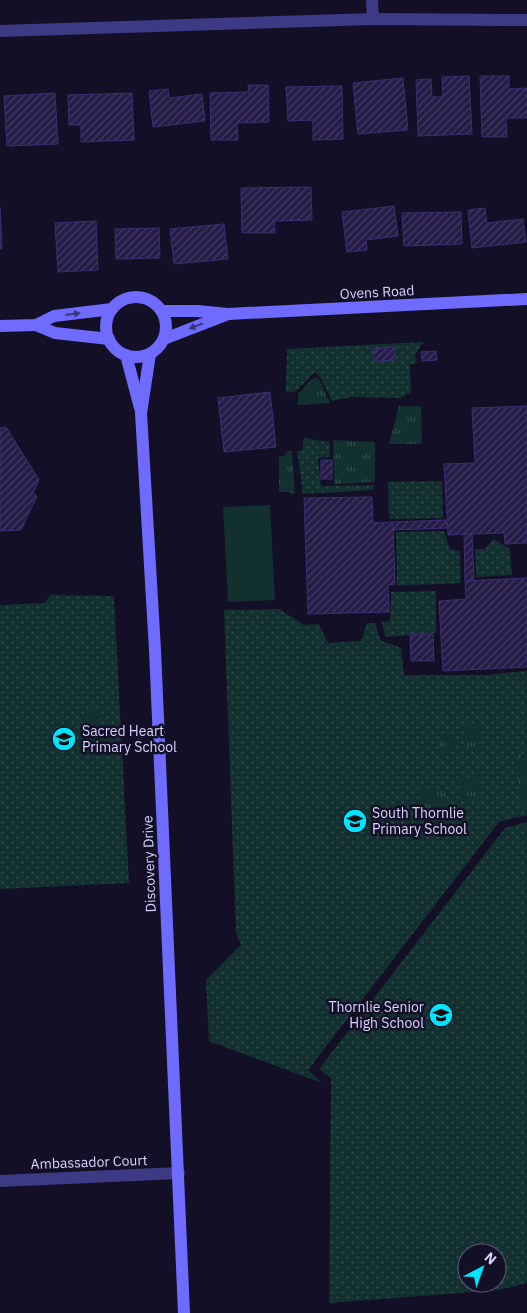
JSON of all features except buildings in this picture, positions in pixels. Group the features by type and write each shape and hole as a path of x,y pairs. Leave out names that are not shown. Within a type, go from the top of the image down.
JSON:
{"street":[{"path":"372,0 373,19"},
{"path":"0,31 373,19 527,20"},
{"path":"150,354 134,357 119,351 109,339 106,324 112,309 123,300 137,296 147,298 162,311 166,330 164,339"},
{"name":"Ovens Road","path":"162,311 197,311 228,314 527,299"},
{"path":"36,325 54,316 112,309"},
{"name":"Ovens Road","path":"150,354 158,348 164,339 228,314"},
{"path":"0,326 36,325 55,333 109,339"},
{"name":"Discovery Drive","path":"150,354 141,413 179,1174 184,1313"},
{"name":"Discovery Drive","path":"126,355 141,413"},
{"name":"Ambassador Court","path":"0,1181 179,1174"}],"green space":[{"path":"423,342 415,355 417,363 410,365 411,392 401,398 351,397 332,401 320,377 315,372 296,391 286,393 287,349"},
{"path":"318,377 330,403 298,405 298,394 312,379"},
{"path":"399,406 421,406 422,444 389,444"},
{"path":"304,438 330,442 330,457 318,458 321,486 375,485 373,490 303,494 297,451 302,450"},
{"path":"333,440 375,442 375,482 334,484"},
{"path":"287,451 292,451 295,493 292,494 290,492 279,492 279,457 286,455"},
{"path":"442,481 443,518 389,519 388,482"},
{"path":"270,505 275,600 228,602 223,507"},
{"path":"444,531 450,549 460,551 461,583 397,586 396,532"},
{"path":"494,539 510,549 512,575 476,577 475,549 485,549"},
{"path":"436,591 436,633 385,637 382,622 390,621 391,592"},
{"path":"51,595 114,596 129,883 0,889 0,605 44,603"},
{"path":"279,609 304,625 319,624 328,643 361,641 367,623 375,623 381,641 401,648 404,675 485,675 527,671 527,815 499,822 308,1070 322,1083 209,1041 206,980 241,945 236,933 224,610"},
{"path":"100,710 101,735 88,735 87,711"},
{"path":"478,723 481,748 468,749 465,724"},
{"path":"453,734 456,751 439,753 439,736"},
{"path":"527,753 527,803 520,804 517,755"},
{"path":"479,777 481,797 462,800 460,779"},
{"path":"444,787 451,822 426,827 418,792"},
{"name":"Thornlie Senior High School","path":"527,822 527,1283 507,1288 507,1243 457,1243 457,1293 459,1293 329,1303 331,1078 319,1069 505,828"}],"place":[{"name":"Sacred Heart Primary School","path":"64,739"},
{"name":"South Thornlie Primary School","path":"355,821"},
{"name":"Thornlie Senior High School","path":"441,1015"}]}
